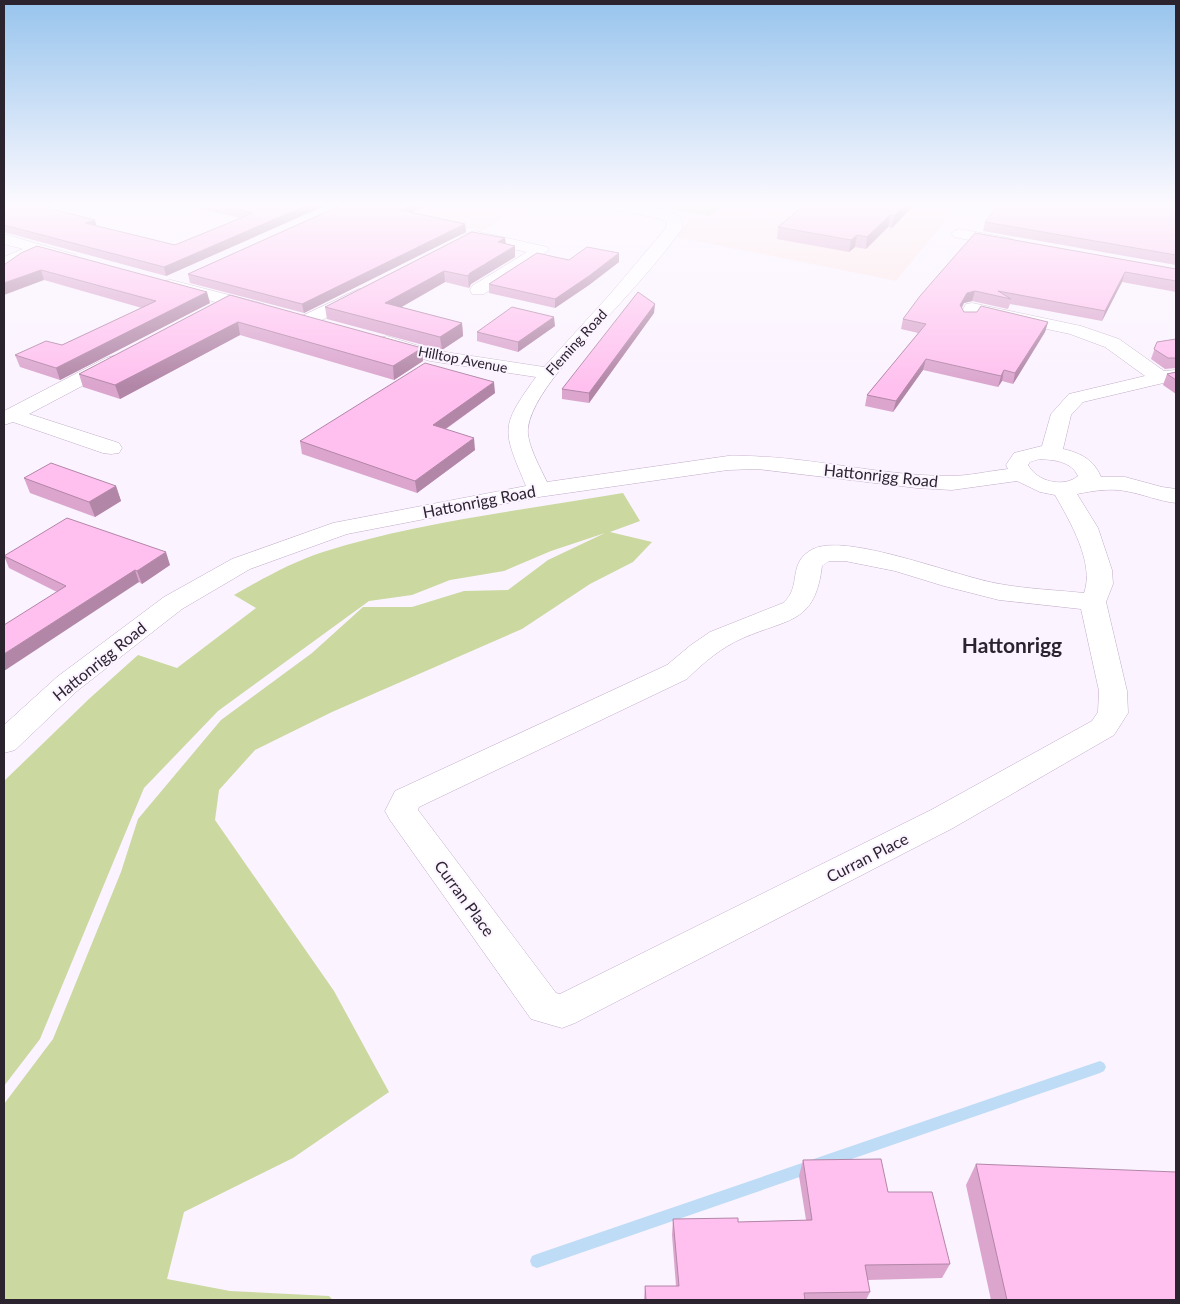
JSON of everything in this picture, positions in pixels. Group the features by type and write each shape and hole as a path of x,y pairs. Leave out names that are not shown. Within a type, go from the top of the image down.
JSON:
{"street":[{"path":"478,290 519,264"},
{"name":"Fleming Road","path":"539,490 516,430 520,415 548,373 645,264"},
{"path":"185,276 163,283 273,312"},
{"path":"308,320 370,288"},
{"path":"204,314 230,301"},
{"path":"968,316 972,308 1075,330 1112,343 1168,375"},
{"path":"290,316 333,327"},
{"name":"Hilltop Avenue","path":"367,336 430,354 548,373"},
{"path":"8,417 126,355"},
{"path":"1168,375 1076,398 1061,414 1051,453 1033,453 1020,458 1016,463 1016,467 1020,474 1031,482 1043,486 1125,484 1160,494 1176,496"},
{"path":"8,417 111,448"},
{"name":"Curran Place","path":"1051,453 1081,463 1088,470 1090,477 1075,486 1099,570 1100,584 1093,602 1113,691 1113,713 1103,728 942,819 562,1012 544,1007 401,811 406,799 677,672 697,653 727,634 778,615 797,605 808,584 810,563 823,554 845,554 900,564 953,582 998,592 1093,602"},
{"name":"Hattonrigg Road","path":"5,740 67,684 173,602 241,564 341,528 539,490 728,463 757,462 917,481 943,482 1020,474"}],"shaded area":[{"path":"811,264 910,264 896,281"}],"green space":[{"path":"623,493 640,521 610,532 652,542 633,562 590,584 522,629 332,712 255,750 219,790 215,820 334,991 389,1092 293,1158 184,1212 167,1279 230,1291 329,1296 333,1300 4,1300 4,1104 53,1039 121,872 138,819 221,720 312,653 363,607 412,607 464,591 508,590 548,560 605,533 551,551 504,571 450,580 412,595 369,601 218,711 144,788 40,1039 4,1086 4,781 90,698 138,655 177,668 256,608 234,595 289,566 323,552 396,533 472,518"}],"building":[{"path":"103,264 207,292 56,368 15,355 46,341 62,345 156,301 41,270 4,283 4,265"},
{"path":"152,264 171,264 164,267"},
{"path":"211,264 384,264 302,304 188,274"},
{"path":"410,264 485,264 468,276 444,271 385,303 462,323 440,337 325,307"},
{"path":"520,264 605,264 555,299 489,284"},
{"path":"948,264 1147,264 1176,269 1176,281 1125,272 1105,311 998,291 1011,299 975,291 967,293 960,305 964,312 977,312 981,306 1048,322 1015,373 1004,370 1001,376 926,359 896,401 867,395 926,324 903,319"},
{"path":"638,292 655,304 589,393 562,389"},
{"path":"230,295 422,348 393,366 238,322 115,385 79,374"},
{"path":"512,307 554,317 518,342 477,332"},
{"path":"1176,339 1176,358 1168,358 1154,349 1157,342"},
{"path":"425,363 494,382 433,425 474,438 415,481 300,441"},
{"path":"1176,372 1176,380 1167,374"},
{"path":"51,463 116,486 89,502 24,478"},
{"path":"67,518 166,552 4,654 4,625 66,586 4,556"},
{"path":"881,1159 888,1192 932,1192 950,1264 865,1265 870,1292 804,1293 805,1300 646,1300 645,1286 679,1286 673,1219 738,1218 738,1222 812,1220 803,1160"},
{"path":"976,1164 1176,1172 1176,1300 1007,1300"}],"waterway":[{"path":"537,1261 1100,1067"}],"district":[{"name":"Hattonrigg","path":"1012,644"}]}
